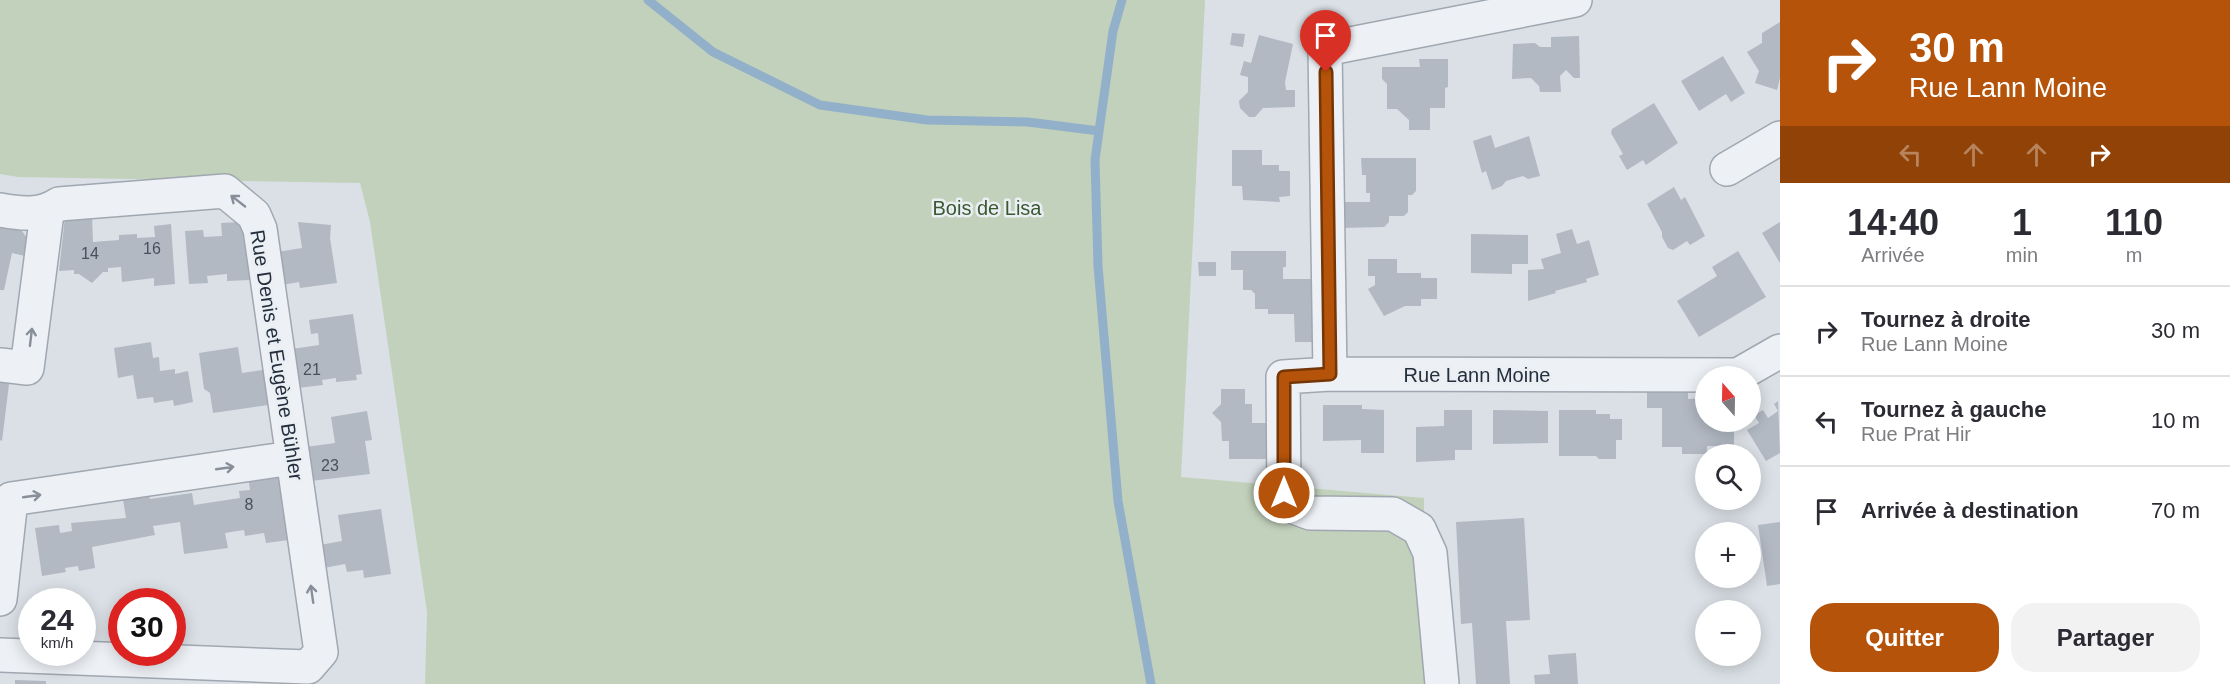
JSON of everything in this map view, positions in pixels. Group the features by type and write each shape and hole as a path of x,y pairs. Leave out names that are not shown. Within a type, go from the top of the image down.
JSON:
{"street":[{"path":"1330,374 1325,49 1575,0"},
{"path":"1727,169 1780,138"},
{"name":"Rue Denis et Eugène Bühler","path":"0,210 16,213 47,213 59,204 225,191 254,215 260,229 321,652 308,667 0,655"},
{"path":"0,365 27,368 47,213"},
{"name":"Rue Lann Moine","path":"1442,684 1431,553 1419,529 1393,514 1310,513 1294,507 1284,493 1284,377 1330,374 1738,375 1780,351"},
{"path":"0,599 11,499 292,458"}],"green space":[{"name":"Bois de Lisa","path":"0,0 1205,0 1181,477 1424,498 1424,684 425,684 427,612 370,222 360,183 18,177 0,174"}],"building":[{"path":"1780,22 1780,78 1777,90 1755,83 1759,71 1747,52 1762,43 1762,33"},
{"path":"1232,33 1245,34 1243,47 1230,45"},
{"path":"1259,35 1293,44 1285,82 1286,90 1295,90 1295,107 1263,108 1255,117 1249,117 1240,108 1239,101 1248,92 1248,77 1240,75 1244,61 1251,63"},
{"path":"1579,36 1580,78 1574,78 1566,70 1560,76 1561,92 1540,92 1539,86 1531,78 1512,79 1513,44 1535,43 1540,47 1551,47 1551,37"},
{"path":"1723,56 1745,93 1731,102 1726,94 1699,111 1681,81"},
{"path":"1419,59 1448,59 1445,108 1430,108 1430,130 1409,130 1409,120 1397,109 1387,109 1387,84 1382,79 1382,67 1420,67"},
{"path":"1654,103 1678,143 1646,165 1643,160 1627,170 1619,156 1623,154 1611,133 1612,129"},
{"path":"1491,135 1495,148 1529,136 1540,176 1528,179 1523,176 1506,181 1502,186 1492,190 1486,171 1482,173 1473,141"},
{"path":"1232,150 1262,150 1262,165 1279,165 1279,171 1290,171 1290,196 1279,197 1280,202 1243,200 1242,186 1232,186"},
{"path":"1361,158 1416,158 1416,191 1408,195 1408,212 1404,216 1389,216 1389,222 1384,227 1340,228 1340,202 1370,202 1370,193 1366,193 1366,175 1362,175"},
{"path":"1674,187 1681,200 1685,197 1705,236 1690,245 1687,241 1673,250 1668,248 1647,204"},
{"path":"92,215 93,242 119,240 119,235 137,234 137,238 155,237 154,226 171,224 175,284 154,286 154,278 122,282 121,267 108,268 108,272 103,272 92,283 79,274 74,274 74,270 59,271 65,217"},
{"path":"241,222 250,280 227,281 227,274 207,276 208,283 189,284 185,231 203,230 204,237 222,236 221,223"},
{"path":"298,222 331,225 330,238 337,283 300,288 299,282 282,285 277,252 302,248"},
{"path":"1780,222 1780,263 1762,233"},
{"path":"0,224 20,228 27,238 25,256 12,253 4,290 0,290"},
{"path":"1572,229 1577,244 1589,240 1599,275 1586,279 1587,282 1528,301 1528,270 1544,269 1541,259 1561,253 1556,234"},
{"path":"1471,234 1528,235 1528,264 1512,264 1512,274 1471,273"},
{"path":"1231,251 1286,251 1283,279 1316,279 1316,342 1295,342 1294,314 1268,314 1268,309 1255,309 1255,294 1251,290 1243,290 1243,270 1231,270"},
{"path":"1738,251 1766,297 1699,337 1677,301 1717,276 1712,267"},
{"path":"1368,259 1397,259 1397,273 1421,273 1421,278 1437,278 1437,299 1421,299 1421,306 1405,306 1384,316 1368,289 1375,285 1375,276 1368,276"},
{"path":"1198,262 1216,262 1216,276 1199,276"},
{"path":"353,314 362,374 356,375 357,380 336,382 336,378 322,380 323,385 297,388 292,349 319,345 318,333 311,334 309,320"},
{"path":"151,342 153,358 159,357 160,371 175,369 175,374 188,371 193,402 174,406 173,400 154,403 153,397 137,399 133,375 118,378 114,348"},
{"path":"238,347 242,373 270,369 275,404 213,413 210,393 204,389 199,353"},
{"path":"0,374 10,376 2,441 0,440"},
{"path":"1647,388 1688,388 1688,399 1695,399 1695,432 1734,432 1734,444 1695,444 1695,454 1682,454 1682,447 1662,447 1662,408 1647,408"},
{"path":"1221,389 1245,389 1245,404 1252,404 1252,423 1270,423 1270,459 1229,459 1229,441 1222,441 1221,422 1212,413 1221,404"},
{"path":"1778,401 1780,453 1766,461 1761,453 1761,444 1756,444 1748,432 1761,432 1761,411 1763,410 1768,418 1778,411 1774,404"},
{"path":"1323,405 1362,405 1362,409 1384,410 1384,453 1361,453 1361,440 1323,441"},
{"path":"1444,410 1472,410 1472,450 1455,450 1455,460 1416,462 1416,427 1444,426"},
{"path":"1493,410 1548,411 1548,443 1493,444"},
{"path":"1559,410 1596,410 1596,414 1610,414 1610,419 1622,419 1622,440 1616,440 1616,459 1599,459 1596,456 1559,456"},
{"path":"367,411 372,440 365,441 370,474 311,481 306,447 335,443 331,417"},
{"path":"278,471 289,540 266,543 264,533 245,536 244,530 225,533 228,548 184,554 180,522 153,526 155,535 92,547 95,568 79,571 78,566 65,568 66,572 42,576 35,528 59,525 60,533 72,531 71,523 126,518 122,493 148,490 150,499 192,493 194,505 240,498 239,491 250,490 248,475"},
{"path":"381,509 391,574 364,578 363,570 347,572 345,564 324,568 320,545 342,541 338,515"},
{"path":"1524,518 1530,620 1506,621 1510,684 1476,684 1472,623 1461,624 1456,522"},
{"path":"1780,522 1780,584 1767,586 1761,545 1761,525"},
{"path":"1576,653 1578,684 1535,684 1534,675 1550,674 1548,655"},
{"path":"15,680 46,681 46,684 15,684"}],"waterway":[{"path":"648,0 713,52 820,105 927,120 1028,122 1099,131"},
{"path":"1122,0 1113,31 1095,160 1098,266 1118,501 1151,684"}],"route":[{"path":"1284,493 1284,377 1330,374 1326,72"}]}
